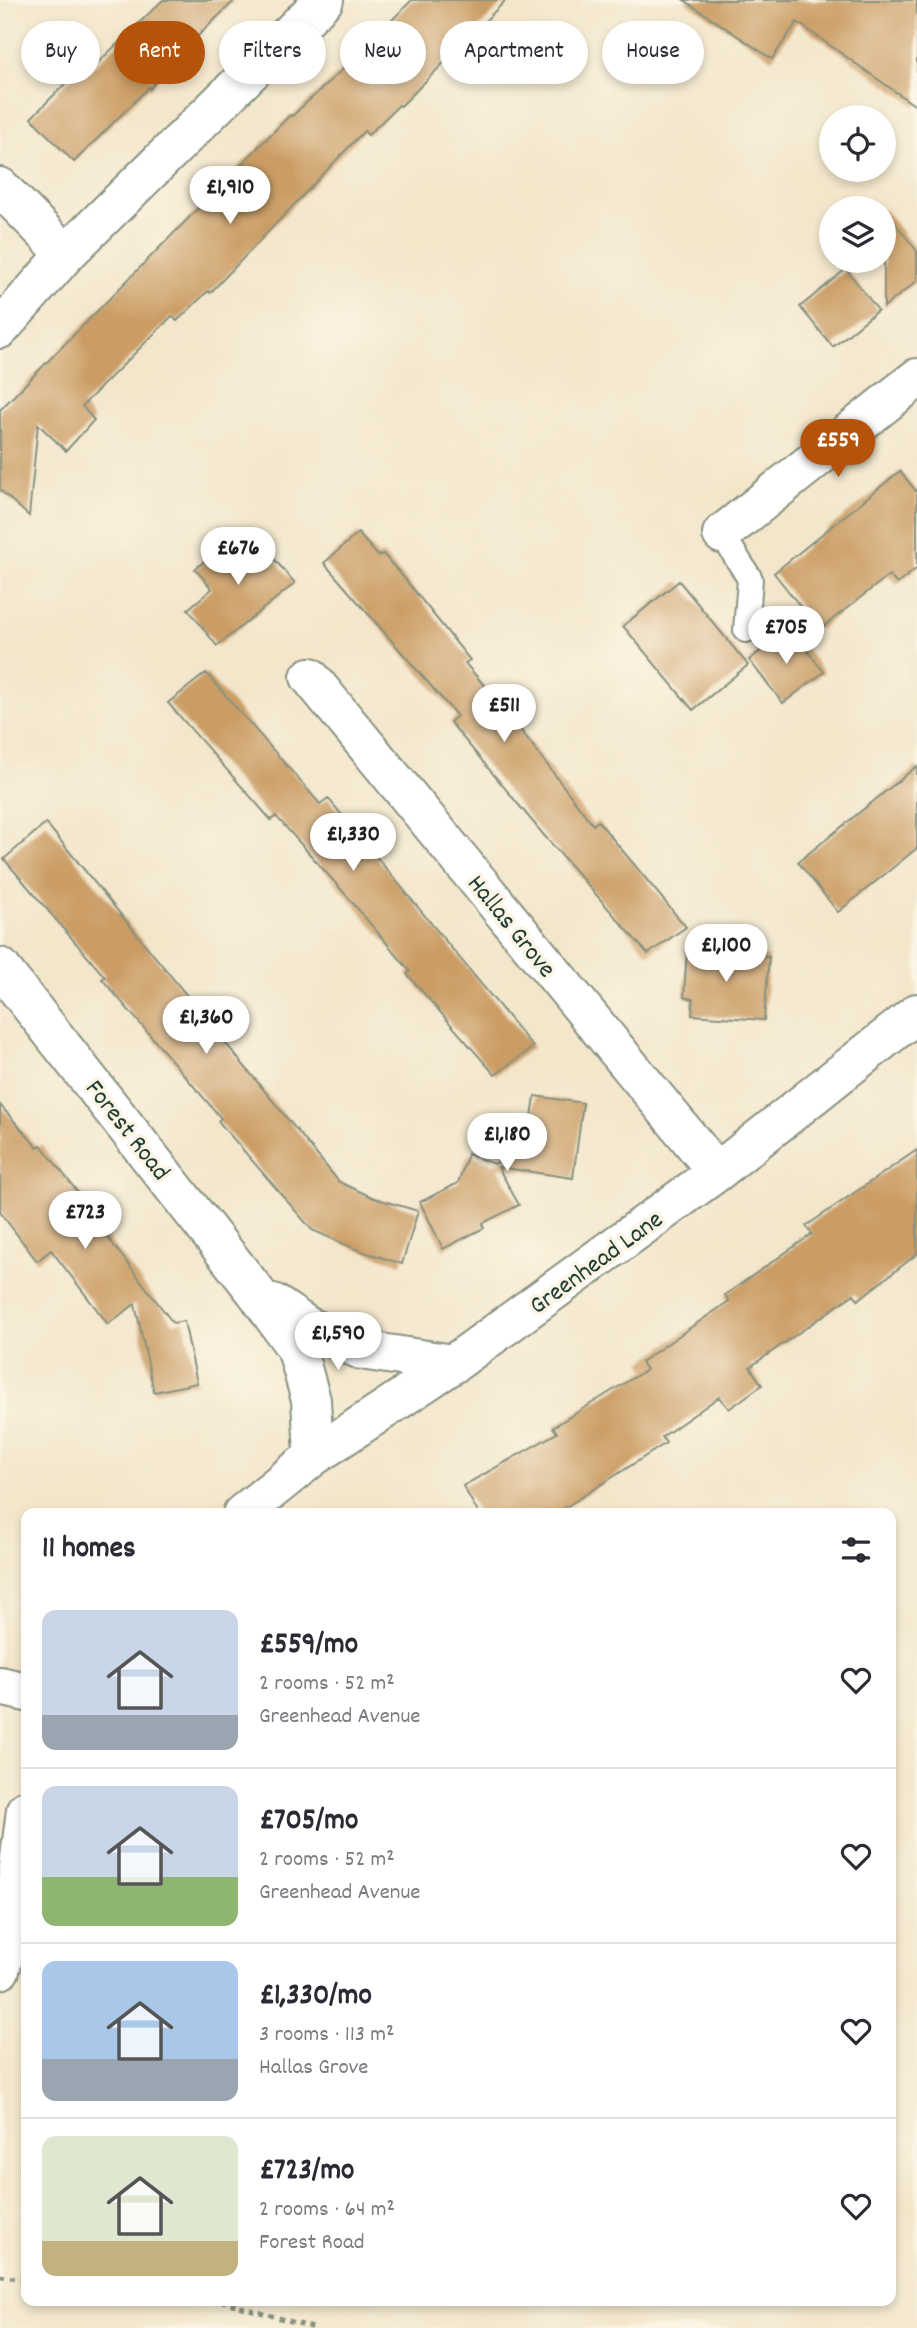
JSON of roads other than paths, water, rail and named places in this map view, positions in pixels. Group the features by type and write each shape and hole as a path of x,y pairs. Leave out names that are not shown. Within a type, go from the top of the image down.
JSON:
{"street":[{"path":"0,329 66,254 324,0"},
{"path":"0,187 66,254"},
{"path":"722,534 917,378"},
{"name":"Hallas Grove","path":"310,677 717,1172"},
{"name":"Forest Road","path":"0,967 256,1292 297,1350 311,1400 314,1456"},
{"name":"Greenhead Lane","path":"253,1506 314,1456 453,1364 717,1172 917,1013"},
{"name":"Forest Road","path":"256,1292 307,1326 361,1350 453,1364"},
{"path":"0,1686 21,1691"},
{"path":"0,1970 11,1929 21,1850"}],"lane":[{"path":"722,534 750,579 746,630"}]}
